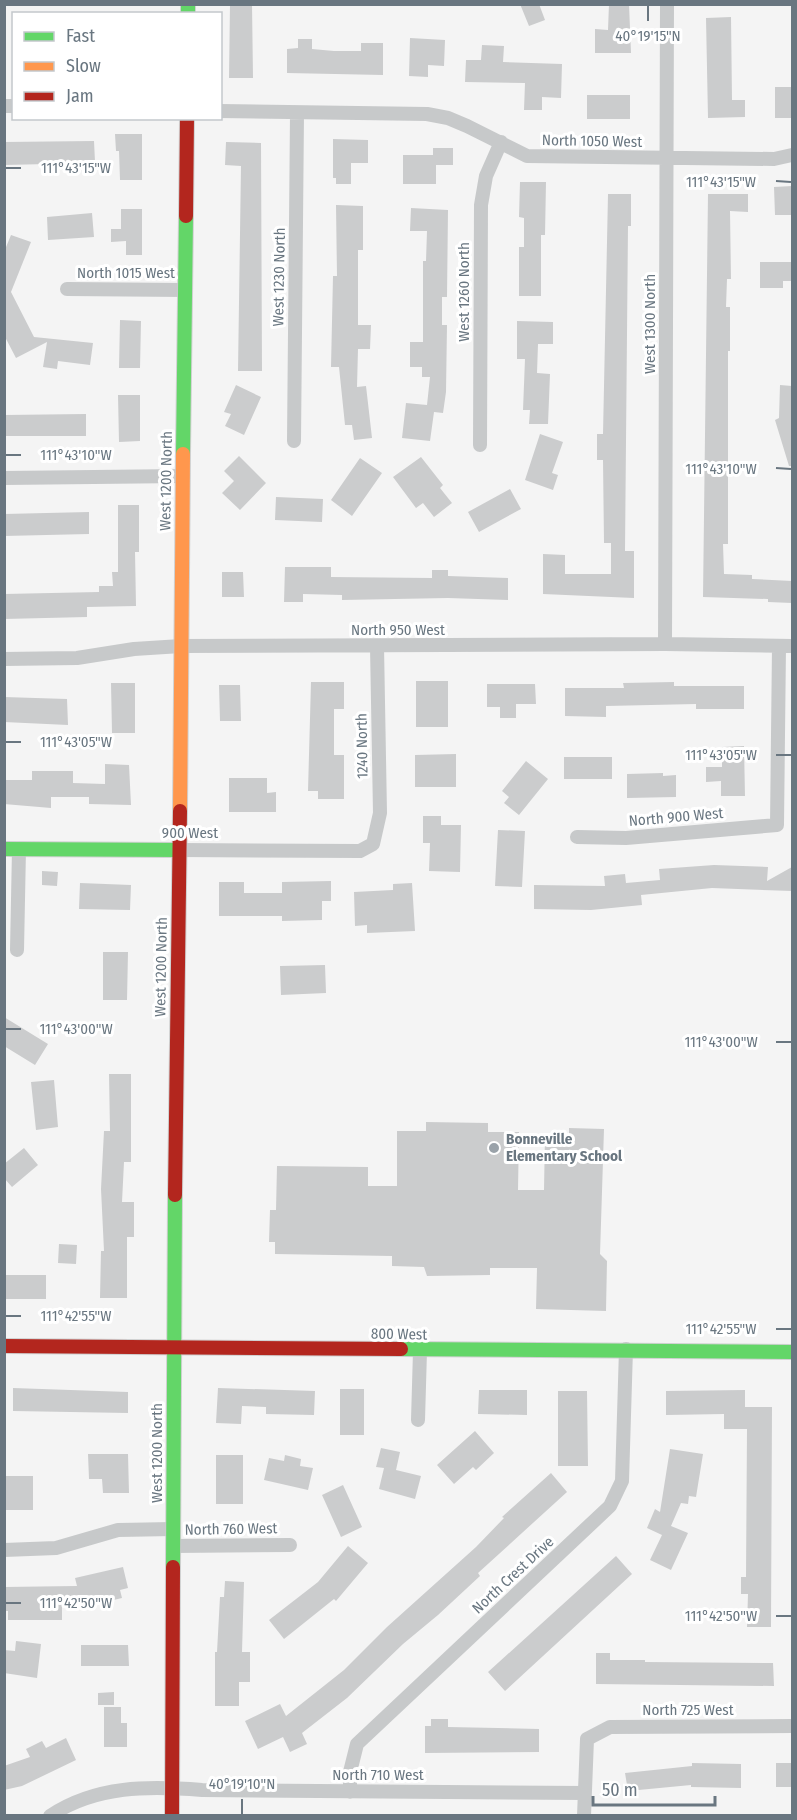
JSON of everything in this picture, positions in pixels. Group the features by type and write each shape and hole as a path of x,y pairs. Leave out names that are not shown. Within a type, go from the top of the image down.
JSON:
{"street":[{"name":"West 1300 North","path":"665,644 667,4"},
{"name":"North 1050 West","path":"222,111 297,114 427,114 448,118 527,156 774,159 792,155"},
{"name":"West 1230 North","path":"294,441 297,114"},
{"name":"West 1200 North","path":"172,1815 174,1347 187,120"},
{"name":"West 1260 North","path":"480,445 481,205 486,176 501,142"},
{"name":"North 1015 West","path":"67,289 185,290"},
{"path":"4,478 183,476"},
{"name":"North 950 West","path":"4,659 77,658 134,649 181,646 665,644 786,646"},
{"name":"1240 North","path":"373,844 380,813 377,646"},
{"name":"North 900 West","path":"577,837 626,838 777,825 786,646"},
{"name":"900 West","path":"4,849 352,851 373,844"},
{"path":"17,950 19,849"},
{"name":"800 West","path":"4,1346 420,1351 626,1349 792,1352"},
{"name":"North Crest Drive","path":"350,1792 350,1772 357,1744 610,1506 617,1495 622,1481 626,1349"},
{"path":"418,1420 420,1351"},
{"path":"4,1550 56,1548 118,1530 173,1529"},
{"name":"North 760 West","path":"173,1546 290,1545"},
{"name":"North 725 West","path":"584,1793 587,1739 610,1727 792,1726"},
{"name":"North 710 West","path":"50,1815 83,1798 109,1791 172,1788 350,1792 584,1793"},
{"path":"584,1793 584,1815"}],"building":[{"path":"230,4 252,4 253,78 229,78"},
{"path":"520,4 539,4 545,20 529,26"},
{"path":"609,4 629,4 631,53 595,53 595,29 608,30"},
{"path":"731,17 732,100 745,100 745,117 708,118 706,18"},
{"path":"410,38 445,40 444,66 428,65 428,77 409,76"},
{"path":"298,39 312,39 312,49 334,51 361,51 361,43 383,43 383,75 287,73 287,49 298,48"},
{"path":"482,45 504,46 503,62 562,64 561,98 542,97 542,110 524,110 525,83 465,82 466,60 481,60"},
{"path":"775,87 792,87 792,118 775,118"},
{"path":"587,95 630,95 630,119 587,119"},
{"path":"115,134 142,134 142,180 120,180 119,151 116,151"},
{"path":"333,139 368,140 368,163 351,163 351,184 336,184 336,178 333,178"},
{"path":"94,141 95,162 66,163 66,170 48,170 48,164 4,165 4,142"},
{"path":"226,142 261,143 262,371 238,371 241,166 225,165"},
{"path":"433,148 453,148 453,165 436,165 436,184 403,184 403,155 433,155"},
{"path":"520,182 546,182 545,235 541,235 541,296 519,296 519,247 524,247 524,218 519,217"},
{"path":"792,186 792,215 775,215 774,187"},
{"path":"608,194 631,194 631,226 628,226 625,551 634,551 634,598 543,594 543,554 565,555 565,574 611,574 611,543 604,543 603,460 597,460 597,434 603,434"},
{"path":"708,194 748,194 748,212 730,211 731,279 727,279 726,307 730,307 728,544 723,544 724,574 752,575 752,579 792,581 792,603 768,602 768,599 703,597"},
{"path":"336,205 363,206 363,250 358,250 358,325 371,325 370,349 358,349 357,387 366,386 372,438 354,440 352,425 345,425 339,367 331,367 333,276 337,276"},
{"path":"411,208 448,210 447,297 442,297 442,325 447,325 446,392 443,413 434,412 430,441 402,438 406,403 427,405 430,377 422,377 422,367 410,367 410,342 423,342 423,261 426,261 427,231 410,231"},
{"path":"121,209 142,209 142,255 126,255 126,241 111,242 111,229 121,229"},
{"path":"92,213 94,237 48,240 47,217"},
{"path":"11,235 31,242 11,292 34,337 93,343 90,365 58,361 57,369 43,367 47,342 16,358 4,335 4,252"},
{"path":"760,262 792,262 792,281 783,281 783,288 760,288"},
{"path":"120,320 141,321 140,368 119,368"},
{"path":"517,321 553,322 553,344 538,344 537,373 550,374 548,424 529,424 530,410 523,410 525,359 517,359"},
{"path":"236,385 261,397 244,435 225,426 231,414 224,412"},
{"path":"780,385 792,386 792,466 789,466 775,420 779,418"},
{"path":"118,395 140,395 140,441 119,442"},
{"path":"86,414 86,436 4,436 4,415"},
{"path":"540,434 563,442 552,473 558,475 553,490 525,480"},
{"path":"239,456 266,483 240,510 222,493 234,481 224,471"},
{"path":"421,457 443,485 440,488 452,503 434,517 423,503 416,508 393,477"},
{"path":"360,458 382,473 352,516 331,500"},
{"path":"510,489 521,509 479,532 468,512"},
{"path":"276,497 323,499 322,522 275,520"},
{"path":"118,505 139,505 139,552 135,552 136,606 87,607 87,617 4,619 4,594 99,592 99,586 113,586 112,572 118,572"},
{"path":"89,512 89,534 4,536 4,514"},
{"path":"285,567 331,567 331,577 432,578 432,570 448,570 448,576 508,578 508,600 448,598 342,600 342,595 303,594 303,602 284,602"},
{"path":"222,572 243,572 244,597 222,597"},
{"path":"416,681 448,681 448,727 416,727"},
{"path":"311,682 344,682 344,709 334,709 334,755 344,755 344,799 318,799 318,791 308,791"},
{"path":"674,682 674,686 744,686 744,709 696,709 696,704 606,706 606,717 565,716 565,688 624,688 623,683"},
{"path":"111,683 135,683 135,733 112,733"},
{"path":"487,684 535,684 536,704 516,704 516,718 500,718 500,707 487,707"},
{"path":"219,685 240,685 241,721 220,721"},
{"path":"4,697 67,699 68,725 4,722"},
{"path":"744,746 745,796 721,796 721,781 706,782 706,767 722,767 722,747"},
{"path":"456,754 456,787 415,787 415,755"},
{"path":"564,757 612,757 612,779 564,779"},
{"path":"526,761 548,779 519,815 504,803 509,797 502,791"},
{"path":"105,764 129,765 131,805 89,804 89,797 51,797 51,808 4,804 4,780 32,780 32,771 73,771 73,783 105,784"},
{"path":"663,773 663,776 676,775 676,797 627,798 627,774"},
{"path":"229,778 267,778 267,793 276,792 276,812 229,812"},
{"path":"423,816 441,816 441,825 461,825 460,872 429,871 430,843 423,843"},
{"path":"498,830 525,831 522,887 495,886"},
{"path":"714,865 768,867 767,881 792,867 792,891 712,888 641,895 642,905 591,910 534,909 534,885 605,886 604,876 625,874 626,883 660,880 659,869"},
{"path":"42,871 58,872 57,886 42,885"},
{"path":"331,881 331,901 322,901 322,920 282,921 282,916 219,916 219,882 244,882 244,893 282,893 282,882"},
{"path":"80,883 131,885 130,910 79,909"},
{"path":"412,883 415,931 367,933 367,925 355,926 354,892 393,890 393,884"},
{"path":"103,952 128,952 127,1000 103,1000"},
{"path":"325,965 326,993 281,995 280,966"},
{"path":"4,1017 48,1044 35,1065 4,1046"},
{"path":"109,1074 131,1074 131,1162 124,1162 122,1202 134,1202 134,1237 127,1237 127,1298 100,1298 101,1251 104,1251 101,1189 104,1131 110,1131"},
{"path":"54,1080 58,1127 36,1130 31,1082"},
{"path":"426,1122 488,1123 488,1132 519,1132 518,1190 544,1190 545,1135 569,1135 569,1128 604,1129 600,1254 607,1261 606,1311 536,1309 537,1268 490,1268 490,1275 427,1276 424,1267 392,1266 392,1256 275,1254 275,1242 269,1242 270,1210 276,1210 277,1166 368,1167 368,1186 397,1186 397,1131 426,1131"},
{"path":"24,1148 38,1165 12,1187 4,1178 4,1164"},
{"path":"59,1244 77,1245 76,1264 58,1263"},
{"path":"4,1275 46,1275 46,1299 4,1299"},
{"path":"13,1388 128,1392 128,1413 13,1411"},
{"path":"218,1388 315,1391 314,1415 266,1414 266,1407 242,1406 241,1424 216,1423"},
{"path":"340,1389 364,1389 364,1435 340,1435"},
{"path":"479,1390 527,1390 527,1415 478,1414"},
{"path":"745,1390 745,1407 772,1407 771,1627 747,1627 748,1594 741,1594 741,1577 746,1577 747,1429 724,1429 724,1414 666,1415 666,1391"},
{"path":"558,1391 587,1391 588,1466 558,1466"},
{"path":"475,1431 494,1453 476,1470 473,1467 454,1484 437,1465"},
{"path":"381,1448 400,1452 396,1470 421,1476 415,1499 379,1489 384,1468 376,1467"},
{"path":"670,1449 703,1454 696,1497 689,1496 688,1504 681,1503 671,1526 688,1533 671,1570 650,1560 662,1535 647,1528 655,1509 660,1512"},
{"path":"88,1454 128,1454 129,1493 103,1493 102,1479 89,1479"},
{"path":"216,1455 243,1455 243,1504 216,1504"},
{"path":"285,1455 301,1459 300,1466 313,1468 308,1490 264,1480 269,1458 284,1461"},
{"path":"551,1473 567,1492 478,1573 480,1576 403,1644 347,1698 302,1733 307,1744 290,1752 283,1737 258,1749 245,1721 280,1704 286,1716 344,1670 387,1627 476,1547 504,1518 502,1517"},
{"path":"4,1476 33,1476 33,1510 4,1510"},
{"path":"343,1485 362,1527 341,1537 322,1495"},
{"path":"348,1546 368,1563 336,1601 334,1599 284,1639 269,1620 318,1582"},
{"path":"616,1556 632,1574 505,1691 488,1672"},
{"path":"123,1567 128,1588 120,1590 122,1598 105,1602 103,1595 62,1605 62,1620 8,1620 8,1611 4,1611 4,1587 77,1586 75,1578"},
{"path":"225,1581 244,1582 242,1652 250,1652 250,1682 239,1682 239,1706 215,1706 215,1652 217,1652 220,1597 224,1597"},
{"path":"16,1641 41,1644 37,1678 4,1673 4,1650 15,1651"},
{"path":"81,1645 128,1645 129,1666 81,1666"},
{"path":"596,1653 610,1653 610,1660 645,1660 645,1662 773,1663 774,1686 596,1684"},
{"path":"114,1692 114,1705 98,1705 98,1693"},
{"path":"104,1707 121,1707 121,1723 127,1723 127,1747 104,1747"},
{"path":"431,1719 448,1719 448,1727 539,1729 539,1752 425,1753 425,1726 431,1726"},
{"path":"66,1738 76,1760 22,1786 4,1790 4,1766 30,1757 26,1749 42,1741 46,1748"},
{"path":"692,1763 741,1764 741,1788 691,1787 691,1785 628,1791 625,1773 692,1766"},
{"path":"776,1763 792,1763 792,1787 776,1787"}],"traffic: fast":[{"path":"188,4 188,12"},
{"path":"183,454 186,216"},
{"path":"4,849 179,850"},
{"path":"173,1567 175,1195"},
{"path":"401,1349 792,1352"}],"traffic: slow":[{"path":"180,811 183,454"}],"traffic: jam":[{"path":"186,216 187,120"},
{"path":"175,1195 180,811"},
{"path":"4,1346 401,1349"},
{"path":"172,1816 173,1567"}],"place":[{"name":"Bonneville Elementary School","path":"494,1148"}]}
